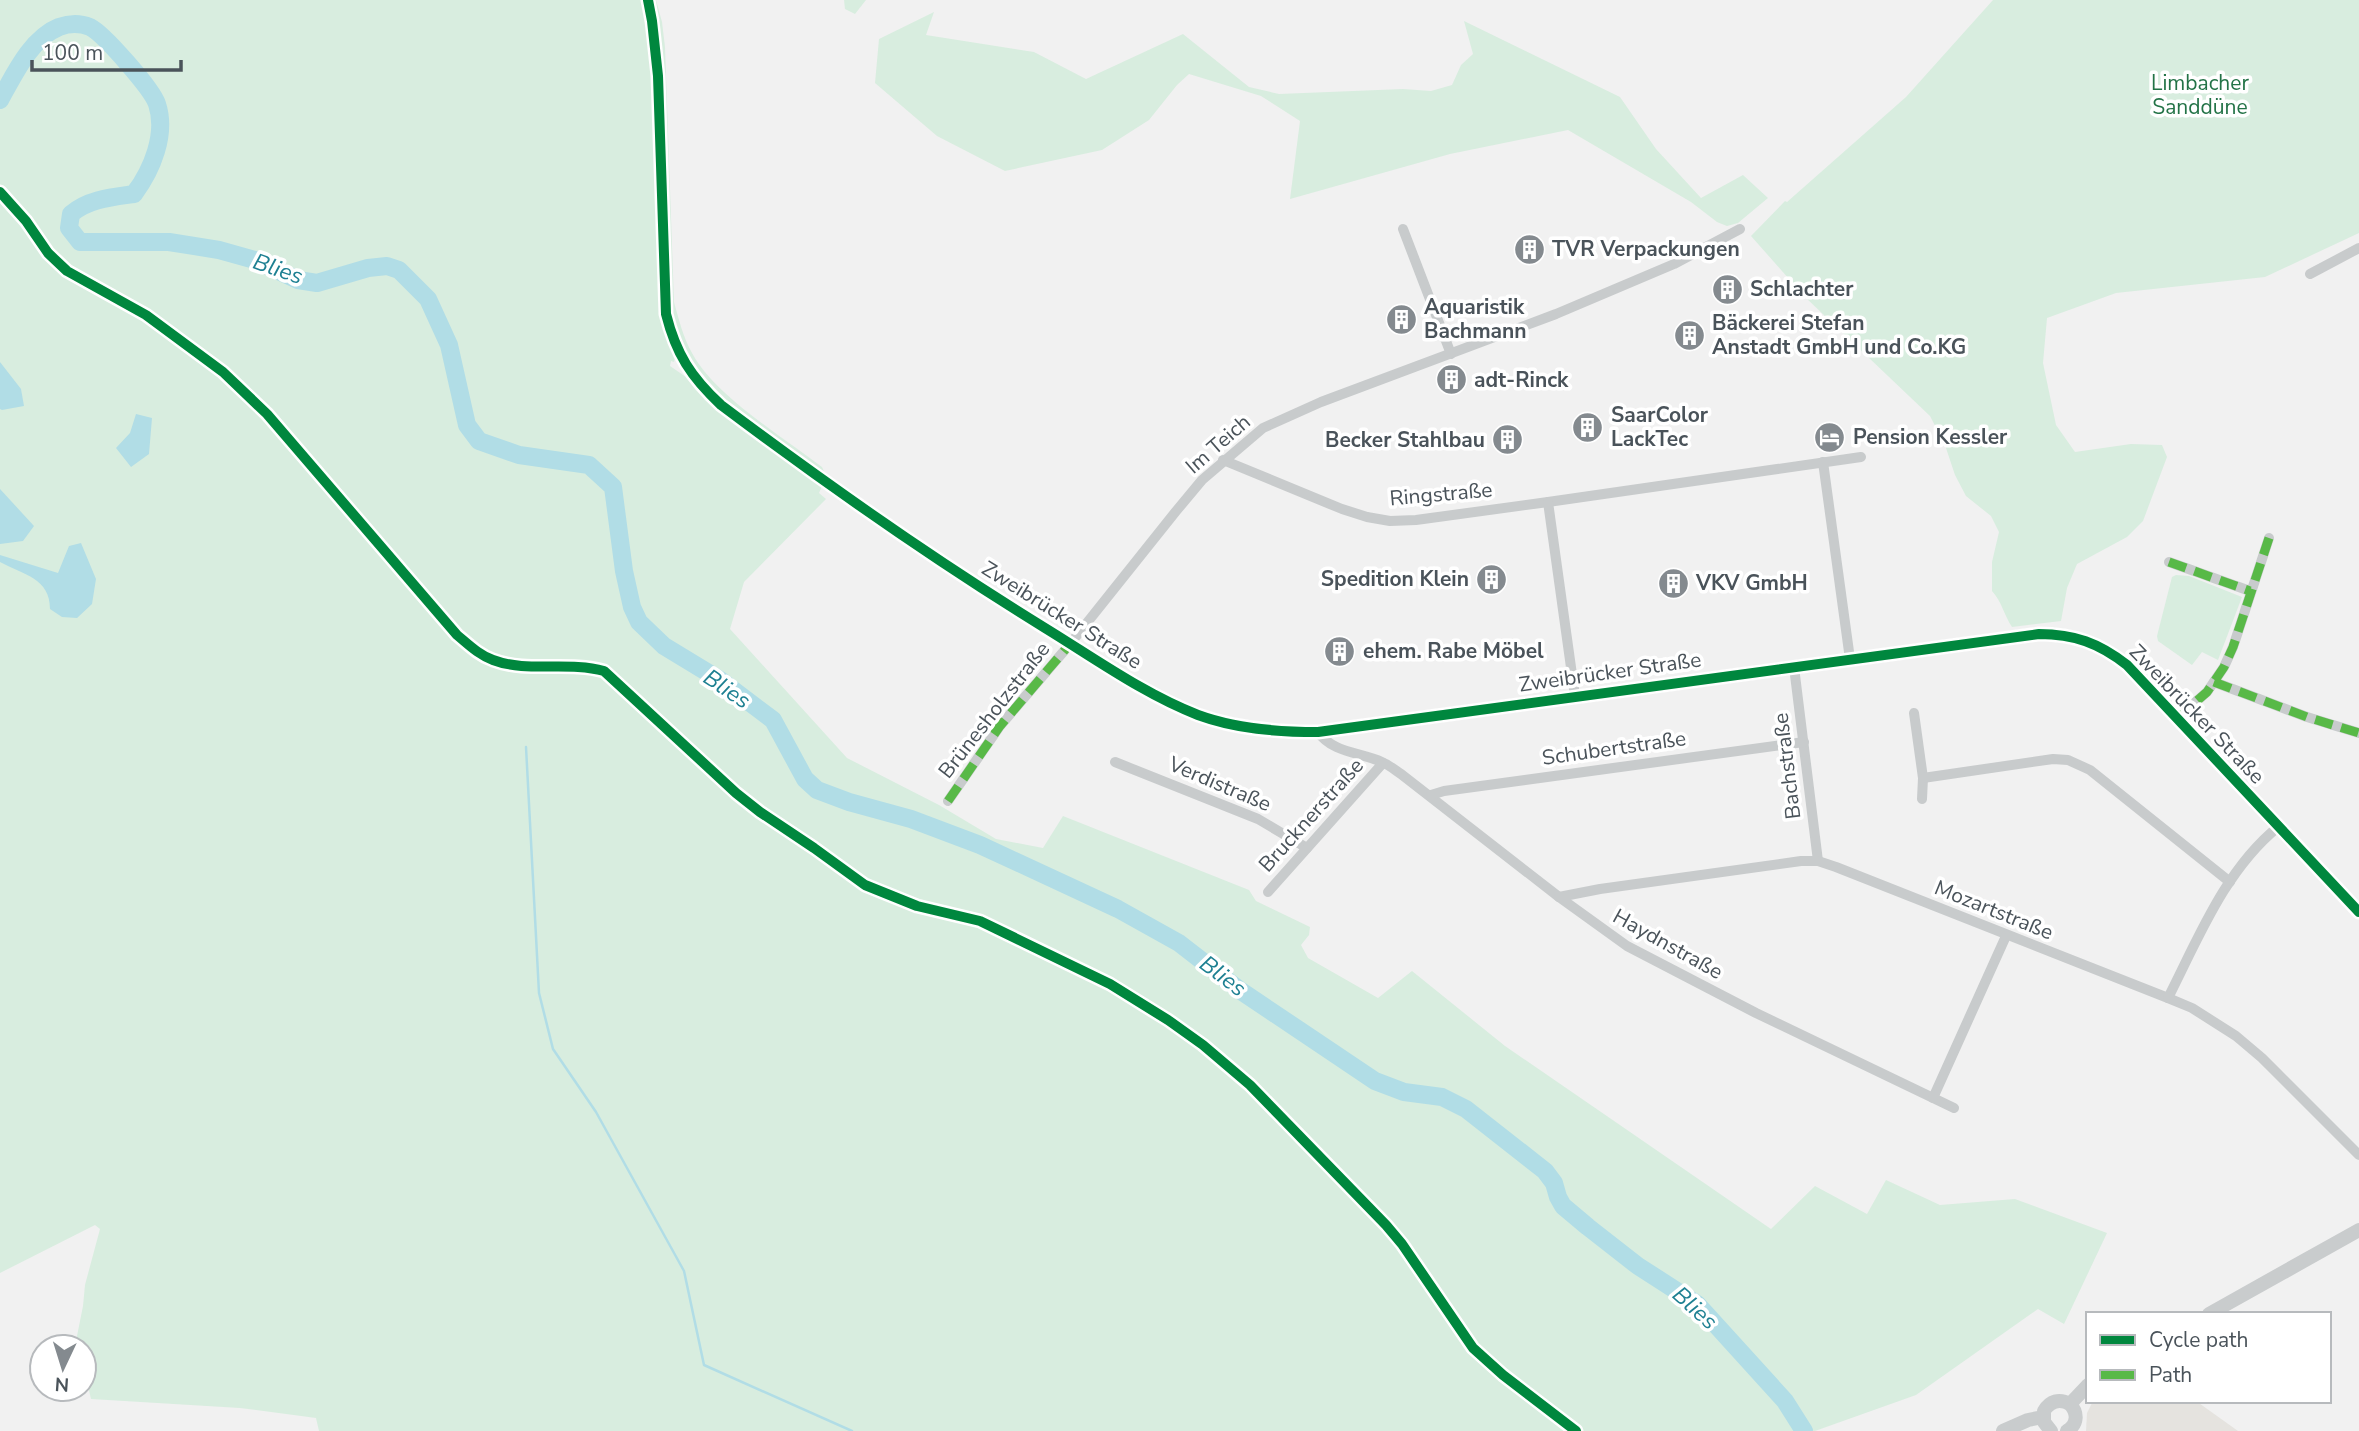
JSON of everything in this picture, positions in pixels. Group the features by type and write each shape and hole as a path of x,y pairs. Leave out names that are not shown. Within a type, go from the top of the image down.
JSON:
{"street":[{"name":"Zweibrücker Straße","path":"648,0 658,76 666,314 684,364 707,392 821,479 938,561 1138,684 1198,715 1238,726 1263,730 1318,732 2039,634 2068,635 2088,640 2115,655 2178,718 2278,827 2357,905"},
{"path":"1403,229 1451,354"},
{"name":"Im Teich","path":"1070,644 1202,480 1263,428 1289,415 1626,285 1674,264 1740,229"},
{"path":"2310,274 2359,248"},
{"name":"Ringstraße","path":"1223,460 1342,509 1390,521 1416,520 1861,457"},
{"path":"1823,463 1850,659"},
{"path":"1548,502 1575,696"},
{"path":"2178,718 2200,699 2214,682 2233,647 2269,538"},
{"path":"2169,562 2250,592"},
{"name":"Brünesholzstraße","path":"948,801 1000,726 1070,644"},
{"name":"Bachstraße","path":"1794,667 1818,862"},
{"path":"2214,682 2276,707 2359,733"},
{"path":"1914,713 1923,778 1922,799"},
{"name":"Haydnstraße","path":"1318,732 1336,749 1383,763 1431,796 1626,946 1954,1108"},
{"name":"Schubertstraße","path":"1431,796 1444,790 1804,742"},
{"path":"1923,778 2035,761 2068,760 2090,770 2230,882"},
{"name":"Verdistraße","path":"1115,762 1258,818 1307,848"},
{"name":"Brucknerstraße","path":"1268,892 1383,763"},
{"path":"2168,998 2230,882 2257,847 2278,827"},
{"name":"Mozartstraße","path":"1559,897 1801,862 1818,862 1836,867 2200,1013 2236,1036 2262,1058 2359,1155"},
{"path":"1933,1097 2006,936"},
{"path":"2213,1312 2359,1230"},
{"path":"2070,1404 2086,1387"},
{"path":"2051,1431 2046,1427 2043,1417 2047,1406 2058,1400 2070,1404 2076,1413 2074,1424 2067,1431"},
{"path":"2003,1431 2028,1420 2043,1417"}],"shaded area":[{"path":"2092,1403 2199,1403 2238,1431 2086,1431 2087,1413"}],"green space":[{"path":"0,0 643,0 648,24 675,358 670,366 686,377 700,393 822,486 819,493 826,499 744,582 730,629 847,758 939,805 996,839 1043,848 1063,816 1249,890 1256,901 1310,927 1309,935 1301,945 1308,958 1378,998 1412,971 1505,1046 1771,1229 1815,1186 1867,1214 1886,1180 1940,1205 2015,1199 2107,1233 2064,1324 2038,1309 1916,1395 1815,1431 319,1431 316,1418 240,1408 98,1399 98,1333 78,1333 85,1285 100,1229 95,1225 0,1273"},
{"path":"652,0 656,0 665,47 674,302 684,335 702,369 716,384 751,415 822,467 826,476 709,388 680,345 670,302"},
{"path":"844,0 866,0 855,14 845,9"},
{"name":"Limbacher Sanddüne","path":"1993,0 2359,0 2359,233 2265,277 2116,293 2047,318 2043,363 2056,425 2075,452 2131,444 2162,445 2167,457 2143,521 2127,537 2077,564 2067,588 2061,621 2012,627 1992,591 1992,562 1999,532 1991,516 1966,496 1930,416 1805,297 1751,236 1785,201 1906,97"},
{"path":"934,12 926,35 1034,52 1086,79 1183,34 1249,87 1279,94 1403,89 1431,91 1452,85 1461,65 1473,54 1464,21 1620,97 1656,149 1701,198 1743,175 1768,198 1738,223 1727,226 1568,130 1450,154 1290,199 1300,121 1261,96 1189,74 1149,120 1102,150 1005,171 937,136 875,83 879,39"},
{"path":"2189,576 2242,597 2218,660 2202,652 2192,665 2158,641 2172,577"}],"water":[{"path":"0,362 21,389 24,406 0,409"},
{"path":"136,414 152,418 149,454 131,467 116,448 130,433"},
{"path":"0,489 34,526 23,541 0,544"},
{"path":"81,543 96,579 92,604 77,618 62,617 50,609 46,590 41,584 0,562 0,555 58,573 69,546"}],"waterway":[{"name":"Blies","path":"0,100 24,58 49,32 75,24 90,27 97,32 127,62 153,97 160,115 160,127 152,163 134,194 93,202 71,214 69,228 80,242 169,242 219,250 255,260 298,280 317,283 368,268 387,266 399,270 428,299 449,345 467,425 479,441 519,455 589,465 613,487 624,571 632,607 639,622 664,646 720,680 773,720 805,779 817,790 911,819 980,845 1118,909 1179,943 1241,991 1375,1081 1404,1092 1442,1097 1466,1109 1545,1171 1554,1183 1563,1206 1638,1266 1697,1304 1785,1401 1804,1431"},
{"path":"526,747 539,993 553,1049 596,1112 684,1271 704,1365 852,1431"}],"marked path":[{"path":"2177,718 2207,692 2224,667 2269,538"},
{"path":"2169,562 2250,591"},
{"path":"948,801 1000,726 1070,644"},
{"path":"2214,682 2307,717 2359,733"}],"cycle path":[{"path":"648,0 658,76 666,314 680,353 701,385 721,405 880,520 1003,602 1158,697 1198,715 1227,724 1318,732 2039,634 2064,636 2086,641 2127,665 2359,912"},
{"path":"0,192 26,221 48,253 67,271 146,315 223,372 267,414 457,635 479,653 506,664 604,671 736,793 865,885 917,906 980,921 1110,984 1203,1045 1250,1085 1386,1225 1473,1348 1503,1375 1576,1431"}],"place":[{"name":"TVR Verpackungen","path":"1529,249"},
{"name":"Schlachter","path":"1727,289"},
{"name":"Aquaristik Bachmann","path":"1401,319"},
{"name":"Bäckerei Stefan Anstadt GmbH und Co.KG","path":"1689,335"},
{"name":"adt-Rinck","path":"1451,380"},
{"name":"SaarColor LackTec","path":"1588,427"},
{"name":"Pension Kessler","path":"1830,437"},
{"name":"Becker Stahlbau","path":"1508,440"},
{"name":"Spedition Klein","path":"1492,579"},
{"name":"VKV GmbH","path":"1673,583"},
{"name":"ehem. Rabe Möbel","path":"1340,651"}]}
